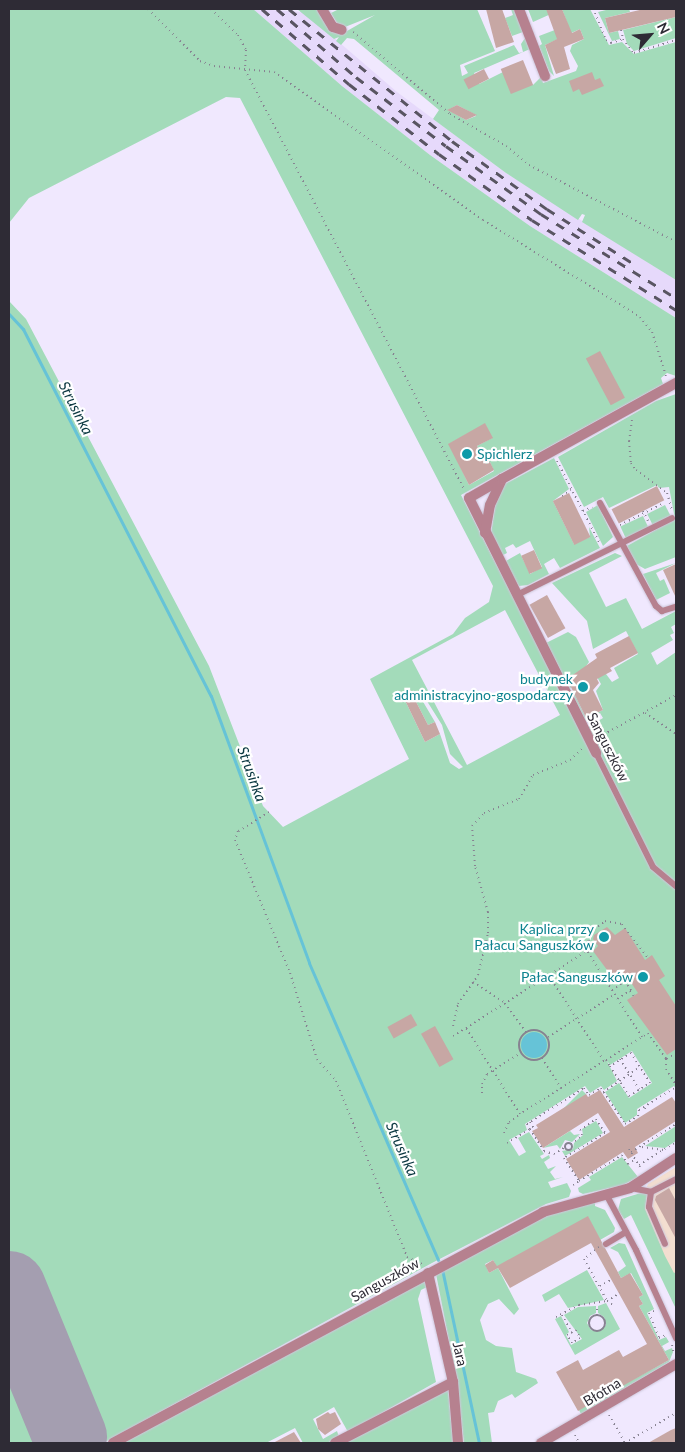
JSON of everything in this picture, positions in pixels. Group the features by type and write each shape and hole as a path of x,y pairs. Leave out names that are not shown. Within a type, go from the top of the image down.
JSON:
{"street":[{"path":"322,9 333,27 345,29"},
{"path":"519,9 546,76"},
{"path":"469,498 502,478 673,385"},
{"path":"485,533 490,505 502,478"},
{"name":"Sanguszków","path":"469,498 596,753"},
{"name":"Sanguszków","path":"113,1443 428,1272 543,1212 630,1188 676,1158"},
{"name":"Jara","path":"428,1272 452,1382 458,1443"},
{"name":"Błotna","path":"542,1443 676,1364"},
{"path":"335,1443 452,1382"}],"lane":[{"path":"600,503 656,606 662,610 675,607"},
{"path":"517,595 622,545 672,518"},
{"name":"Sanguszków","path":"596,753 653,867 676,886"},
{"path":"630,1188 651,1192 676,1179"},
{"path":"651,1192 649,1207 665,1244"},
{"path":"606,1194 676,1338"},
{"path":"606,1244 626,1232"}],"path":[{"path":"148,9 200,61 246,70 274,72 300,88 483,220 640,317 652,332 673,385"},
{"path":"211,9 238,35 246,50 246,70 469,498"},
{"path":"596,9 595,13 606,40 611,43 623,39"},
{"path":"345,29 450,114 506,146 537,169 676,242"},
{"path":"620,30 623,39 634,52 676,40"},
{"path":"636,405 629,441 631,463 636,470 660,484 667,492 672,518"},
{"path":"555,457 602,548 606,545"},
{"path":"562,496 572,489"},
{"path":"614,528 664,503"},
{"path":"585,526 589,524"},
{"path":"453,1026 458,1004 472,982 484,956 488,912 475,866 472,826 476,818 519,799 533,775 570,760 590,742 676,695"},
{"path":"645,712 676,734"},
{"path":"269,812 263,818 238,831 235,840 290,974 312,1046 339,1089 407,1257 422,1264 428,1272"},
{"path":"642,1037 587,951 590,932 605,921 622,924 648,958"},
{"path":"453,1036 587,951"},
{"path":"549,976 629,1096 650,1083 631,1053 610,1066"},
{"path":"612,990 625,981 634,996"},
{"path":"472,982 505,1003 526,1032"},
{"path":"617,999 630,990"},
{"path":"548,1037 614,995"},
{"path":"466,1028 520,1114"},
{"path":"534,1030 548,1037 549,1047 542,1058 531,1060 521,1053 519,1042 526,1032 534,1030"},
{"path":"504,1133 509,1122 520,1114 648,1033 666,1059 666,1069 676,1086 639,1110 638,1116 624,1124 601,1088 589,1095 584,1088 527,1124 544,1151 554,1154 564,1147 566,1143 571,1144"},
{"path":"482,1093 483,1078 521,1053"},
{"path":"666,1059 676,1053"},
{"path":"542,1058 561,1088"},
{"path":"620,1059 639,1090"},
{"path":"603,1092 640,1067"},
{"path":"644,1109 649,1103"},
{"path":"575,1133 596,1119 605,1133 564,1158 579,1181"},
{"path":"530,1122 535,1130"},
{"path":"631,1152 676,1124"},
{"path":"507,1143 530,1129"},
{"path":"564,1147 570,1149 571,1144 582,1135 580,1130"},
{"path":"628,1149 639,1165 676,1142"},
{"path":"640,1147 664,1150"},
{"path":"573,1185 622,1155 628,1164 635,1159"},
{"path":"606,1244 584,1259 607,1300 614,1306"},
{"path":"600,1286 611,1280"},
{"path":"556,1317 579,1306 597,1304 620,1293"},
{"path":"597,1304 597,1315 604,1324 596,1330 589,1320 597,1315"},
{"path":"561,1314 572,1333"},
{"path":"576,1330 580,1338 572,1343 567,1335 572,1333 576,1330"},
{"path":"604,1407 625,1443 676,1412"}],"shaded area":[{"path":"253,9 304,12 397,92 506,173 676,280 676,318 530,226 430,155 342,86"},
{"path":"676,1167 676,1286 640,1203 648,1184"}],"green space":[{"path":"9,9 253,9 342,86 430,155 530,226 676,318 676,376 667,373 661,378 663,384 461,495 584,737 588,727 603,718 600,713 586,721 572,695 574,693 586,718 603,710 596,691 601,684 593,670 600,666 612,682 619,678 614,668 638,654 626,631 593,649 587,621 552,583 615,553 622,556 589,573 606,607 626,598 642,629 676,611 676,624 671,627 674,633 670,635 673,640 651,653 657,665 676,652 676,1089 674,1086 637,1109 637,1115 625,1123 605,1092 619,1083 629,1098 652,1083 632,1051 610,1065 607,1061 617,1081 604,1090 601,1086 590,1093 585,1086 525,1124 527,1130 509,1140 519,1156 526,1152 518,1138 529,1132 544,1154 540,1156 542,1159 549,1155 550,1158 544,1162 548,1169 556,1166 550,1172 555,1179 563,1177 548,1182 551,1188 567,1183 571,1191 569,1197 546,1204 432,1263 103,1443 9,1443 9,301 26,319 209,666 263,806 283,827 409,759 370,679 453,634 465,618 489,602 493,586 240,98 226,97 29,198 9,223","holes":["485,424 492,438 477,446 486,464 490,462 494,471 469,485 449,444","505,610 560,715 467,765 412,660","410,690 428,725 435,722 422,700 425,698 442,725 450,754 463,767 459,769 450,763 440,734 425,742 402,694"]},
{"path":"297,9 317,9 347,31 375,15 345,27 337,23 331,13 339,9 477,9 495,51 460,65 462,76 468,73 464,66 514,45 519,53 523,52 474,73 479,84 503,72 533,85 541,77 543,83 576,71 578,66 570,51 572,45 584,39 580,29 545,45 554,76 549,71 539,46 542,44 539,36 568,25 562,9 590,9 609,45 622,42 634,54 676,42 676,280 582,222 585,215 582,214 578,220 506,173 433,119 439,110 354,39 347,38 341,45 336,41 339,37 334,39","holes":["457,105 476,115 466,120 448,110"]},
{"path":"511,9 514,9 523,32 512,36 505,18 513,15"},
{"path":"528,9 562,9 533,22"},
{"path":"610,9 629,9 630,12 605,18 609,33 618,31 620,39 612,41 598,12"},
{"path":"676,17 676,38 634,51 627,44 623,30"},
{"path":"525,38 530,49 523,52 521,44"},
{"path":"676,394 676,557 645,569 636,564 627,546 675,519 669,487 659,488 657,485 609,508 603,497 584,507 558,457 656,401"},
{"path":"554,458 569,489 553,501 574,544 590,537 589,527 600,548 560,568 554,558 544,564 549,574 528,585 519,586 504,562 520,553 530,574 542,567 530,541 516,548 513,544 505,548 507,553 501,556 491,534 496,501 505,484"},
{"path":"598,505 613,537 603,546 586,512"},
{"path":"665,505 671,517 653,526 647,514"},
{"path":"643,516 649,529 626,539 620,527"},
{"path":"676,563 656,573 660,581 664,579 670,593 656,600 643,574"},
{"path":"568,632 576,637 589,662 569,690 546,643"},
{"path":"582,1090 586,1094 546,1135 542,1130"},
{"path":"596,1121 603,1133 565,1156 562,1151 573,1149 574,1143 583,1135 582,1129"},
{"path":"676,1126 676,1141 665,1148 645,1146"},
{"path":"570,1131 574,1135 580,1134 572,1142 565,1140 560,1149 557,1145 543,1148"},
{"path":"622,1157 638,1177 623,1185 583,1194 579,1192 578,1188 591,1180 589,1177"},
{"path":"644,1192 647,1194 645,1209 665,1256 674,1273 676,1272 676,1309 631,1215 624,1219 618,1210 621,1199"},
{"path":"595,1202 595,1206 605,1210 615,1228 614,1232 600,1240 588,1217 497,1267 493,1260 485,1264 489,1273 498,1268 519,1309 514,1315 499,1299 488,1304 480,1320 486,1340 496,1346 512,1348 516,1372 536,1379 538,1383 515,1398 512,1394 498,1401 494,1412 488,1413 492,1443 464,1443 457,1382 436,1274 548,1215"},
{"path":"619,1243 625,1244 654,1309 647,1313 659,1340 666,1337 669,1342 662,1346 665,1351 672,1348 673,1352 669,1362 581,1414 579,1410 588,1404 669,1360 639,1306 643,1304 639,1297 643,1295 631,1273 621,1278 618,1272 626,1266 618,1252 610,1248"},
{"path":"587,1270 604,1300 568,1308 559,1294 545,1302 542,1295"},
{"path":"424,1280 427,1287 421,1290 418,1299 436,1382 348,1432 334,1407 313,1419 323,1439 337,1431 339,1437 327,1443 303,1443 295,1428 266,1443 120,1443"},
{"path":"606,1303 620,1329 575,1355 555,1319 561,1316 569,1332 566,1335 571,1345 582,1339 564,1315 578,1307 596,1306 596,1313 590,1316 587,1323 591,1330 598,1331 606,1325 604,1317 598,1313 598,1306"},
{"path":"448,1390 453,1443 343,1443"}],"water":[{"path":"534,1032 543,1036 547,1045 543,1054 534,1058 525,1054 521,1045 525,1036"}],"building":[{"path":"486,9 502,9 514,42 496,48"},
{"path":"546,9 562,9 572,33 580,29 584,39 564,47 570,69 556,74 545,45 557,39"},
{"path":"644,9 676,9 676,17 609,33 605,18"},
{"path":"523,60 533,85 511,94 501,69"},
{"path":"484,69 489,79 469,89 464,79"},
{"path":"592,72 595,80 600,78 604,86 582,95 579,89 573,92 569,81"},
{"path":"457,105 477,115 466,120 447,110"},
{"path":"600,351 625,398 611,405 586,359"},
{"name":"Spichlerz","path":"485,423 493,438 477,446 486,464 490,462 494,470 469,485 448,444"},
{"path":"657,486 664,500 619,523 612,509"},
{"path":"569,493 590,537 574,545 553,501"},
{"path":"534,550 542,568 529,574 521,556"},
{"path":"676,564 676,598 663,570"},
{"name":"budynek administracyjno-gospodarczy","path":"547,595 565,628 548,638 530,605"},
{"path":"629,636 638,653 610,668 612,671 597,679 599,683 593,690 603,710 586,718 567,679 597,658 595,654"},
{"path":"410,690 428,725 435,722 440,734 425,742 402,694"},
{"name":"Pałac Sanguszków","path":"607,927 615,935 625,928 645,960 652,955 665,976 659,980 676,1006 676,1049 667,1055 627,1000 638,993 626,975 616,982 593,951 598,946 593,939 594,935"},
{"path":"411,1014 417,1025 394,1038 387,1027"},
{"path":"435,1026 453,1059 439,1067 421,1034"},
{"path":"600,1090 624,1127 672,1097 676,1103 676,1121 635,1147 638,1153 628,1159 623,1152 579,1180 566,1159 610,1132 598,1113 543,1148 532,1131 538,1128 536,1125 586,1094 588,1097"},
{"path":"669,1188 676,1201 676,1239 655,1200 656,1196"},
{"path":"588,1216 621,1278 630,1273 643,1295 639,1297 643,1304 639,1306 669,1360 578,1411 556,1372 578,1360 583,1370 619,1350 623,1357 647,1344 591,1243 510,1288 498,1268 489,1273 485,1265 493,1260 497,1266"},
{"path":"328,1412 330,1414 335,1412 341,1424 325,1435 318,1429 316,1419"},
{"path":"676,1428 676,1443 648,1443 671,1430"},
{"path":"294,1432 301,1443 273,1443"}],"waterway":[{"name":"Strusinka","path":"9,314 23,329 211,696 309,963 438,1260"},
{"name":"Strusinka","path":"442,1269 479,1443"}],"runway":[{"path":"9,1288 70,1437"}],"railway":[{"path":"262,9 349,84 439,154 532,220 676,310"},
{"path":"277,9 356,77 446,146 541,214 676,298"},
{"path":"289,9 452,141 547,209 634,264"}],"place":[{"name":"Spichlerz","path":"467,454"},
{"name":"budynek administracyjno-gospodarczy","path":"583,687"},
{"name":"Kaplica przy Pałacu Sanguszków","path":"604,937"},
{"name":"Pałac Sanguszków","path":"643,977"}]}
